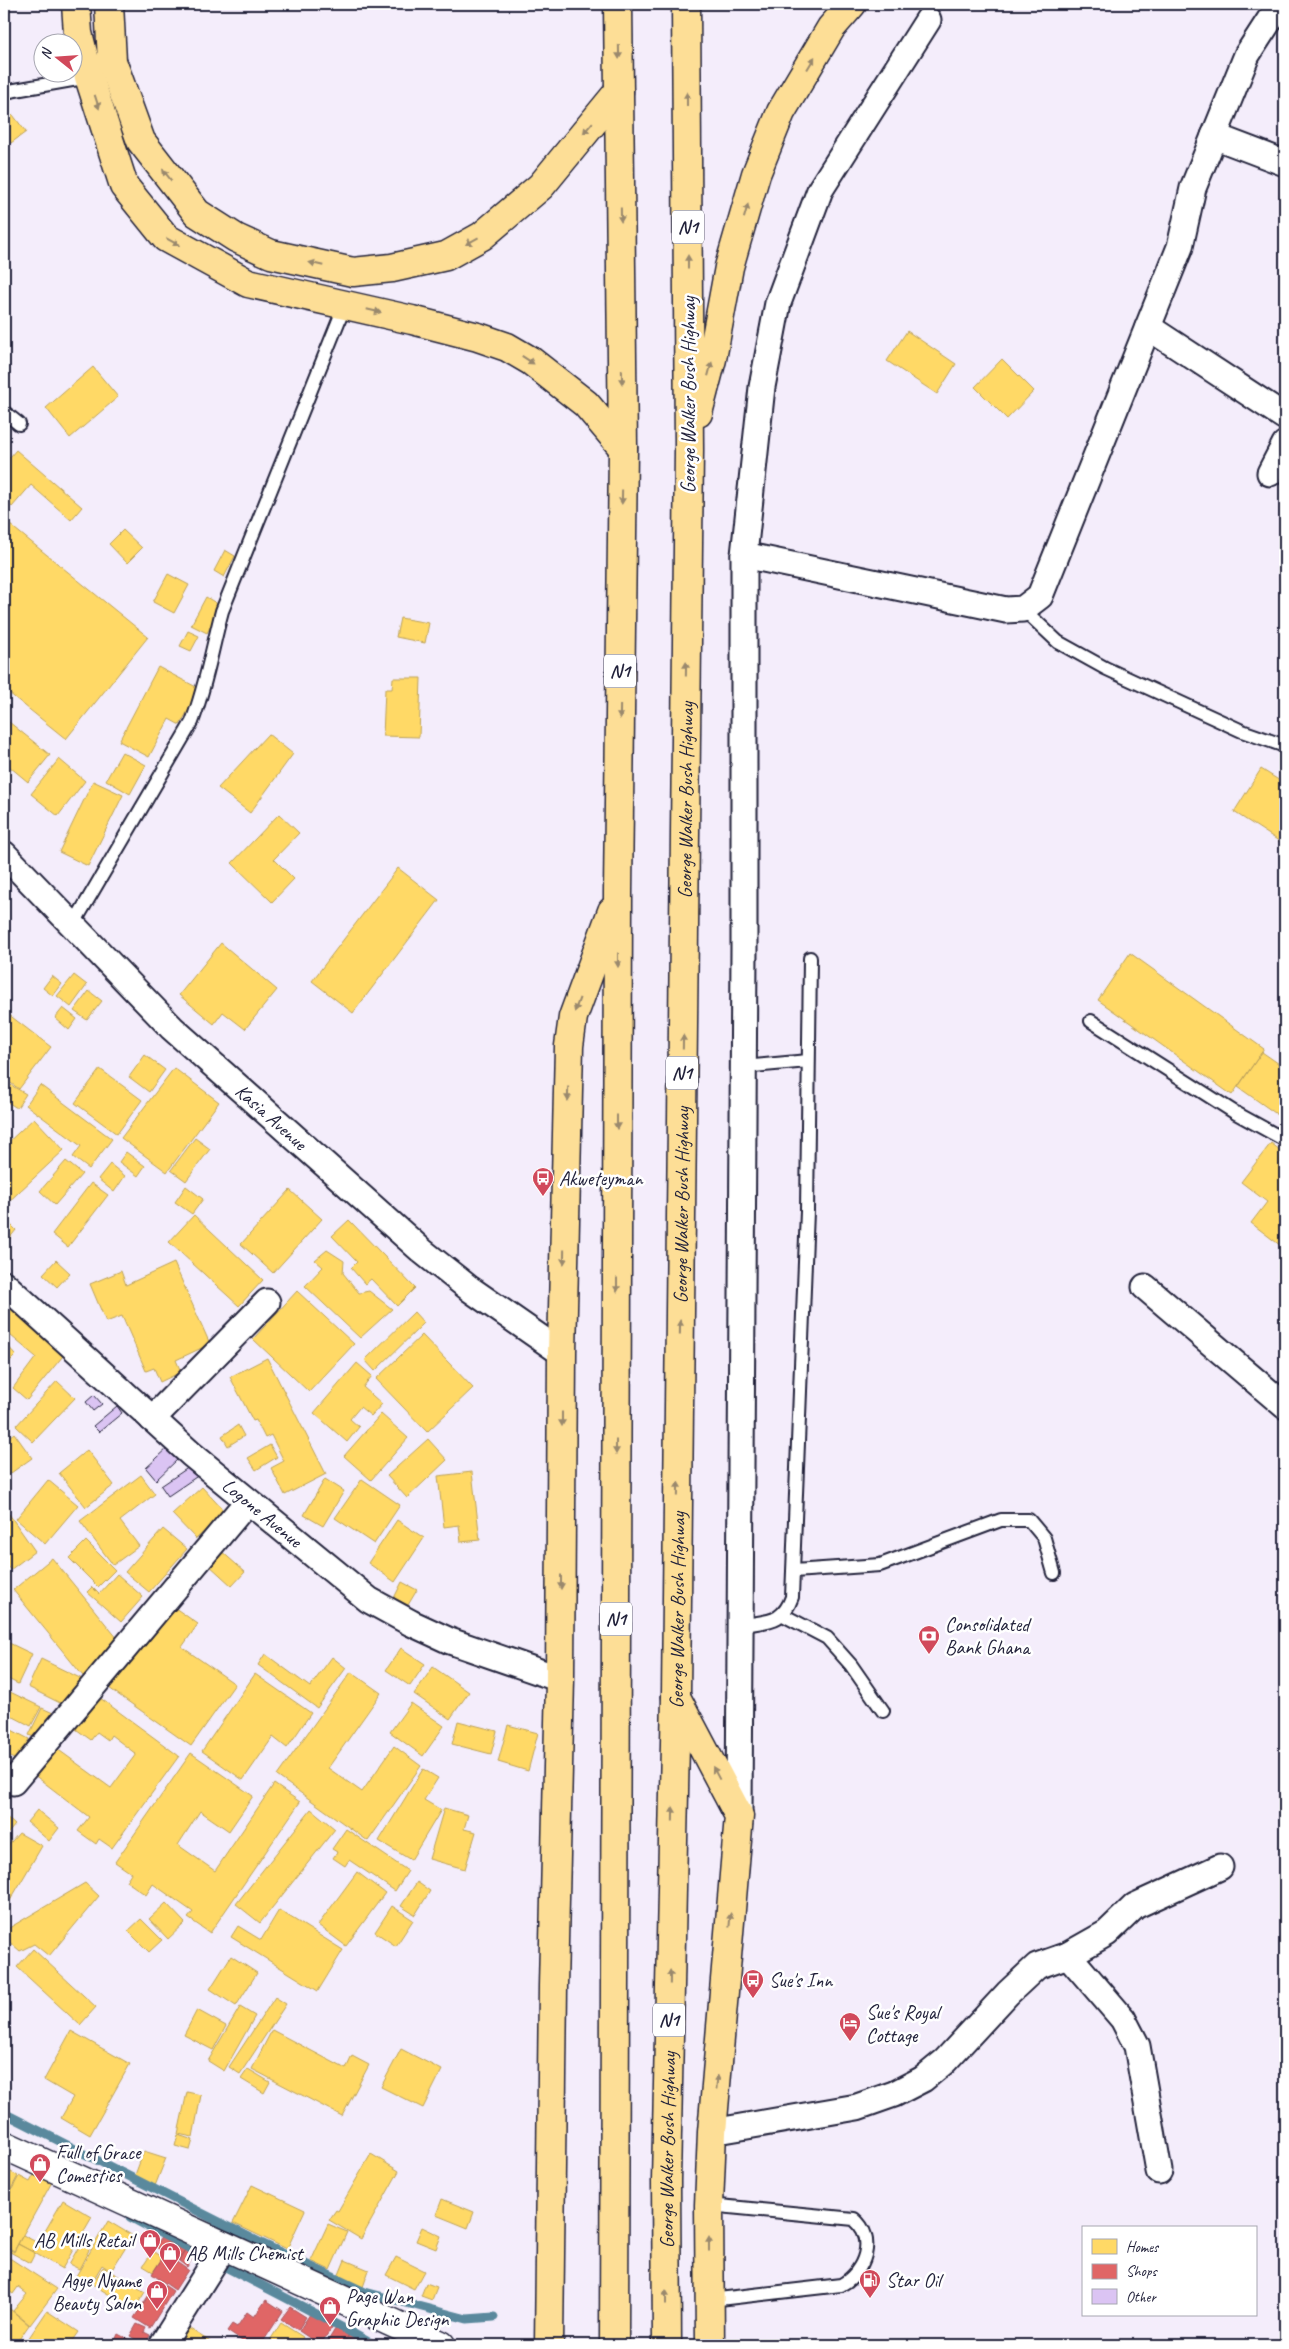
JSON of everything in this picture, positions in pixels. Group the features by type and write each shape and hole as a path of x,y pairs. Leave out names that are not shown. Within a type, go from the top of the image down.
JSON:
{"highway":[{"path":"76,4 78,33 89,77 124,186 166,238 248,283 478,337 507,347 531,362 586,404 623,448"},
{"path":"109,4 112,61 141,141 197,213 236,238 271,254 353,272 392,268 446,256 482,236 541,186 619,91"},
{"name":"N1","path":"614,2345 618,893 623,448 618,4"},
{"name":"George Walker Bush Highway","path":"667,2345 666,2181 676,1696 689,450 686,4"},
{"path":"689,450 712,359 729,267 756,174 781,112 831,28 852,4"},
{"path":"549,2345 553,1986 560,1679 562,1353 569,1046 573,1017 618,893"},
{"path":"676,1696 739,1816 712,2132 709,2205 710,2345"}],"street":[{"path":"744,555 1006,610 1023,609 1040,596 1180,247 1193,188 1214,136 1247,55 1280,4"},
{"path":"739,1816 744,1067 744,555 762,387 778,303 820,190 928,20"},
{"path":"1214,136 1285,163"},
{"path":"1148,327 1285,417"},
{"path":"1270,473 1285,444"},
{"name":"Kasia Avenue","path":"4,854 172,1028 422,1251 470,1289 562,1353"},
{"name":"Logone Avenue","path":"4,1284 191,1454 369,1600 411,1623 450,1641 560,1679"},
{"path":"1145,1287 1285,1406"},
{"path":"152,1419 267,1302"},
{"path":"13,1782 248,1501"},
{"path":"712,2132 857,2107 894,2094 923,2079 945,2061 1008,1993 1037,1966 1068,1955 1107,1933 1135,1906 1220,1867"},
{"path":"1068,1955 1123,2020 1137,2046 1145,2082 1158,2171"},
{"path":"4,2145 441,2345"},
{"path":"162,2345 225,2245"}],"lane":[{"path":"5,92 89,77"},
{"path":"73,925 192,722 202,696 208,662 222,611 345,305"},
{"path":"4,412 19,424"},
{"path":"1023,609 1058,642 1105,668 1242,731 1285,746"},
{"path":"741,1626 772,1621 783,1615 792,1596 807,1211 810,958"},
{"path":"1091,1021 1234,1112 1285,1140"},
{"path":"744,1067 808,1061"},
{"path":"794,1571 880,1565 1001,1520 1029,1520 1044,1538 1054,1573"},
{"path":"783,1615 827,1638 851,1665 883,1711"},
{"path":"709,2205 854,2219 862,2226 867,2238 861,2266 853,2278 841,2284 710,2300"}],"building: Homes":[{"path":"13,115 26,132 11,143 4,134 4,123"},
{"path":"907,331 956,364 937,394 887,361"},
{"path":"1002,359 1034,391 1007,419 975,387"},
{"path":"93,367 118,397 70,438 46,408"},
{"path":"16,450 82,507 71,520 31,485 12,507 4,500 4,464"},
{"path":"4,520 148,637 66,739 4,689"},
{"path":"123,530 142,548 127,563 109,544"},
{"path":"225,550 235,556 224,577 214,571"},
{"path":"168,574 189,585 174,613 153,602"},
{"path":"206,597 221,606 207,633 191,625"},
{"path":"400,618 429,623 425,643 396,637"},
{"path":"188,631 199,636 191,651 180,646"},
{"path":"158,667 200,689 180,725 169,719 149,757 119,741"},
{"path":"393,678 421,678 419,737 383,736 385,689 392,689"},
{"path":"4,718 50,755 28,782 4,762"},
{"path":"268,734 293,754 250,813 218,788"},
{"path":"122,752 146,765 130,794 106,780"},
{"path":"59,759 85,781 58,816 31,794"},
{"path":"1261,769 1285,784 1285,845 1234,812"},
{"path":"93,781 123,795 88,866 59,852"},
{"path":"279,814 299,833 274,859 294,879 272,902 232,863"},
{"path":"398,868 439,900 353,1013 312,981"},
{"path":"221,943 277,990 245,1029 223,1012 214,1024 179,995"},
{"path":"1130,953 1264,1049 1232,1095 1098,1000"},
{"path":"74,975 87,985 71,1007 57,996"},
{"path":"52,976 62,984 53,996 43,988"},
{"path":"89,991 102,1001 87,1020 74,1011"},
{"path":"63,1008 77,1019 69,1030 55,1018"},
{"path":"4,1011 51,1047 19,1089 4,1078"},
{"path":"1262,1052 1285,1068 1285,1120 1238,1087"},
{"path":"145,1055 165,1070 149,1092 129,1077"},
{"path":"174,1068 219,1102 167,1172 121,1138"},
{"path":"100,1069 142,1100 117,1134 75,1103"},
{"path":"4,1081 26,1094 17,1108 4,1100"},
{"path":"40,1085 112,1139 89,1169 73,1157 81,1146 26,1105"},
{"path":"34,1118 64,1150 4,1206 4,1146"},
{"path":"195,1138 210,1149 186,1181 171,1170"},
{"path":"1271,1143 1285,1154 1285,1249 1251,1223 1267,1202 1241,1182"},
{"path":"126,1152 145,1166 138,1176 119,1162"},
{"path":"66,1161 82,1174 55,1205 40,1191"},
{"path":"110,1164 125,1176 114,1192 98,1179"},
{"path":"91,1183 108,1195 68,1247 52,1234"},
{"path":"186,1186 203,1199 192,1214 175,1202"},
{"path":"290,1190 322,1219 273,1273 241,1244"},
{"path":"194,1215 263,1280 239,1306 169,1242"},
{"path":"349,1220 415,1288 397,1306 371,1279 365,1284 351,1268 357,1262 332,1236"},
{"path":"7,1221 16,1230 4,1245 4,1224"},
{"path":"327,1250 344,1261 343,1273 359,1293 369,1291 392,1309 360,1338 305,1286 323,1267 315,1260"},
{"path":"56,1260 70,1273 57,1287 43,1274"},
{"path":"174,1263 210,1344 176,1360 181,1372 160,1382 154,1368 146,1371 122,1316 106,1322 90,1284 121,1271 126,1285"},
{"path":"297,1291 354,1344 309,1392 253,1339"},
{"path":"12,1306 67,1351 27,1400 13,1388 36,1357 4,1330 4,1317"},
{"path":"414,1312 424,1323 375,1371 365,1360"},
{"path":"422,1335 473,1388 427,1432 376,1379"},
{"path":"4,1342 16,1355 4,1367"},
{"path":"267,1358 326,1474 285,1495 271,1468 284,1461 271,1435 265,1438 256,1420 253,1421 230,1377"},
{"path":"357,1363 372,1376 363,1387 382,1404 371,1416 360,1407 350,1419 359,1427 347,1442 314,1413"},
{"path":"57,1381 75,1398 33,1442 16,1426"},
{"path":"381,1414 408,1438 371,1480 344,1456"},
{"path":"238,1425 244,1436 228,1446 222,1436"},
{"path":"14,1433 32,1458 4,1478 4,1441"},
{"path":"428,1439 447,1460 407,1498 387,1476"},
{"path":"270,1445 277,1457 256,1470 248,1458"},
{"path":"87,1450 114,1485 86,1507 59,1473"},
{"path":"472,1472 480,1540 461,1542 459,1525 444,1527 438,1476"},
{"path":"141,1475 155,1494 120,1521 139,1546 113,1565 80,1521"},
{"path":"325,1479 344,1491 323,1526 304,1515"},
{"path":"362,1479 400,1505 374,1544 335,1518"},
{"path":"48,1480 78,1505 45,1544 16,1519"},
{"path":"202,1487 225,1512 196,1539 172,1514"},
{"path":"9,1514 35,1551 10,1570 4,1560 4,1518"},
{"path":"397,1520 424,1538 395,1582 368,1563"},
{"path":"163,1529 187,1549 149,1592 125,1572"},
{"path":"86,1541 115,1570 98,1587 69,1558"},
{"path":"220,1550 245,1572 232,1586 208,1564"},
{"path":"52,1558 122,1644 83,1676 13,1590"},
{"path":"117,1574 143,1597 121,1622 87,1592 92,1587 99,1594"},
{"path":"402,1582 417,1590 408,1605 394,1598"},
{"path":"168,1603 198,1624 182,1647 235,1684 191,1746 109,1688"},
{"path":"5,1641 32,1654 18,1684 4,1677"},
{"path":"401,1648 425,1664 410,1686 386,1670"},
{"path":"265,1654 310,1687 332,1657 346,1668 317,1708 258,1665"},
{"path":"41,1659 82,1679 68,1707 28,1687"},
{"path":"433,1667 469,1692 450,1719 414,1694"},
{"path":"351,1672 381,1693 328,1768 362,1792 394,1746 421,1766 368,1841 277,1776"},
{"path":"255,1674 311,1713 287,1748 273,1737 243,1780 202,1751"},
{"path":"4,1689 41,1707 31,1726 4,1712"},
{"path":"96,1695 179,1756 112,1848 99,1839 96,1844 78,1831 89,1817 29,1771 49,1743 111,1788 136,1754 111,1735 108,1740 97,1732 91,1740 73,1727"},
{"path":"411,1703 444,1726 423,1756 390,1732"},
{"path":"42,1708 53,1713 40,1740 29,1735"},
{"path":"458,1721 497,1731 491,1754 452,1744"},
{"path":"508,1725 538,1733 528,1771 498,1762"},
{"path":"4,1726 29,1739 18,1761 4,1754"},
{"path":"191,1753 253,1796 229,1831 200,1811 178,1845 215,1871 274,1784 300,1802 210,1933 188,1918 193,1912 153,1884 146,1895 126,1881 131,1873 115,1862"},
{"path":"423,1769 438,1778 424,1800 441,1810 411,1860 379,1841"},
{"path":"444,1808 468,1815 464,1829 476,1832 465,1869 429,1859"},
{"path":"311,1809 335,1829 260,1923 236,1904"},
{"path":"37,1810 59,1828 49,1841 27,1822"},
{"path":"4,1815 15,1825 4,1838"},
{"path":"346,1829 408,1871 395,1891 349,1860 345,1866 333,1858 337,1852 332,1849"},
{"path":"19,1833 42,1846 4,1911 4,1850"},
{"path":"357,1872 385,1893 346,1946 318,1925"},
{"path":"417,1882 430,1891 415,1915 401,1906"},
{"path":"85,1883 99,1896 49,1956 34,1944 20,1951 4,1937 4,1931"},
{"path":"166,1903 185,1923 168,1939 149,1919"},
{"path":"392,1906 413,1920 396,1946 375,1932"},
{"path":"279,1910 343,1950 318,1991 231,1937 238,1926 261,1940"},
{"path":"141,1919 162,1940 149,1952 128,1931"},
{"path":"33,1949 96,2007 80,2025 17,1967"},
{"path":"231,1956 257,1973 236,2006 210,1989"},
{"path":"275,1997 286,2004 240,2074 229,2067"},
{"path":"240,2007 255,2016 224,2071 208,2061"},
{"path":"197,2010 226,2026 213,2050 184,2035"},
{"path":"272,2030 346,2069 352,2056 369,2065 342,2116 252,2069"},
{"path":"71,2031 130,2064 90,2135 61,2118 73,2097 44,2080"},
{"path":"401,2049 442,2070 423,2108 381,2087"},
{"path":"248,2069 270,2082 264,2093 241,2079"},
{"path":"187,2092 201,2095 193,2137 178,2134"},
{"path":"178,2135 193,2140 190,2150 175,2146"},
{"path":"144,2151 166,2158 155,2186 135,2175"},
{"path":"371,2154 399,2171 361,2239 329,2220 336,2210 338,2211"},
{"path":"4,2168 18,2176 4,2202"},
{"path":"35,2173 52,2182 14,2251 4,2245 4,2204 19,2176 30,2182"},
{"path":"252,2185 305,2210 287,2249 233,2223"},
{"path":"442,2199 474,2212 468,2228 436,2215"},
{"path":"63,2200 92,2217 62,2269 33,2252"},
{"path":"108,2221 133,2236 111,2271 102,2265 90,2285 76,2276"},
{"path":"328,2224 347,2232 330,2270 311,2261"},
{"path":"422,2227 441,2236 436,2249 416,2241"},
{"path":"23,2235 38,2243 33,2252 18,2244"},
{"path":"81,2243 90,2248 79,2269 69,2264"},
{"path":"18,2244 35,2253 30,2263 10,2252 11,2250 14,2252"},
{"path":"153,2251 162,2258 153,2272 143,2266"},
{"path":"8,2257 57,2289 30,2325 13,2311 27,2294 18,2287 13,2294 4,2288 4,2259"},
{"path":"396,2257 424,2271 414,2289 386,2275"},
{"path":"345,2260 369,2270 363,2287 338,2277"},
{"path":"103,2267 145,2292 134,2310 92,2284"},
{"path":"426,2283 437,2287 432,2300 421,2296"},
{"path":"4,2304 29,2325 15,2345 4,2345"},
{"path":"47,2311 79,2332 70,2345 24,2345"},
{"path":"281,2323 303,2337 298,2345 267,2345"},
{"path":"187,2327 215,2345 175,2345"}],"building: Shops":[{"path":"162,2235 186,2249 178,2261 156,2247"},
{"path":"186,2249 194,2255 187,2267 179,2261"},
{"name":"AB Mills Chemist","path":"165,2254 188,2270 175,2290 152,2274"},
{"path":"158,2281 173,2291 150,2328 134,2318"},
{"path":"266,2300 283,2311 261,2345 248,2345 227,2331 232,2324 237,2327 247,2312 254,2317"},
{"path":"290,2307 306,2317 298,2330 281,2319"},
{"path":"312,2311 333,2326 320,2345 299,2331"},
{"path":"137,2324 146,2328 144,2332 150,2335 145,2345 130,2336"},
{"path":"337,2326 349,2334 342,2345 326,2344"},
{"path":"351,2333 363,2341 360,2345 342,2345"},
{"path":"118,2334 139,2345 113,2345"}],"building: Other":[{"path":"94,1395 102,1404 93,1411 86,1402"},
{"path":"117,1406 122,1413 99,1432 93,1426"},
{"path":"168,1448 178,1459 156,1480 146,1468"},
{"path":"192,1465 199,1475 168,1496 161,1486"}],"waterway":[{"path":"4,2113 261,2243 365,2292 467,2319 494,2317"},
{"path":"130,2217 374,2345"}],"place":[{"name":"Akweteyman","path":"543,1197"},
{"name":"Consolidated Bank Ghana","path":"929,1655"},
{"name":"Sue's Inn","path":"753,1999"},
{"name":"Sue's Royal Cottage","path":"850,2042"},
{"name":"Full of Grace Comestics","path":"40,2183"},
{"name":"AB Mills Retail","path":"150,2259"},
{"name":"AB Mills Chemist","path":"170,2272"},
{"name":"Star Oil","path":"870,2299"},
{"name":"Agye Nyame Beauty Salon","path":"157,2310"},
{"name":"Page Wan Graphic Design","path":"330,2326"}]}
